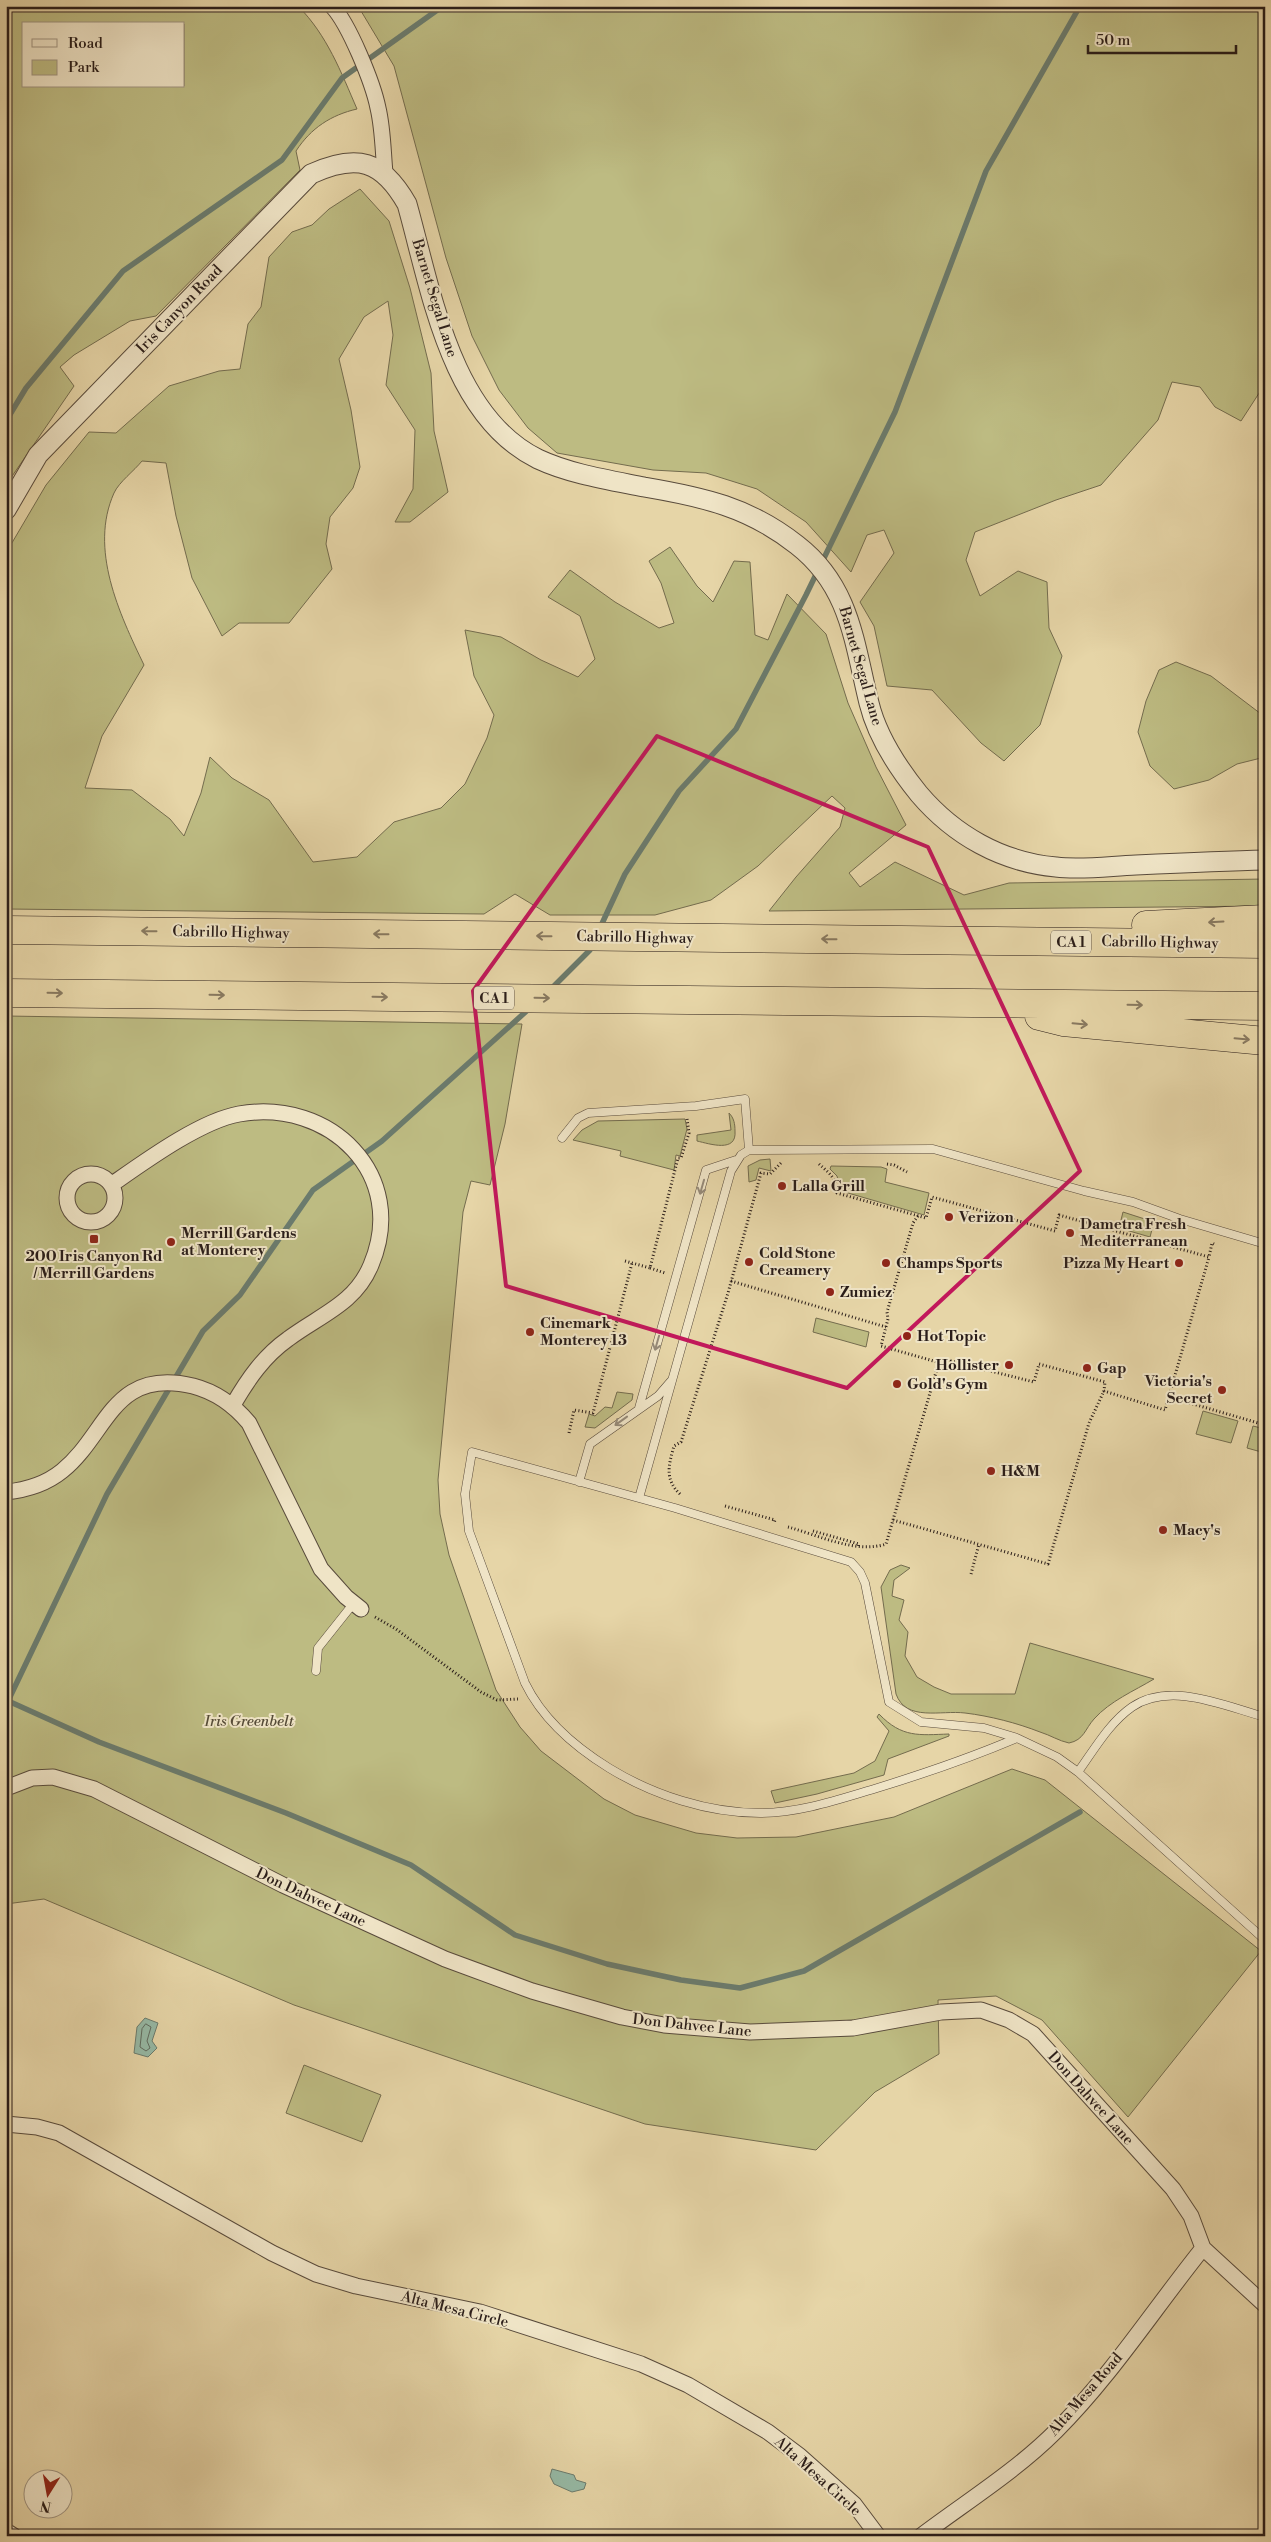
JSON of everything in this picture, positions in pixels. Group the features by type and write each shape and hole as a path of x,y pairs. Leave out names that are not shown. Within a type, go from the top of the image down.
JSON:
{"highway":[{"path":"878,940 1265,919"},
{"name":"Cabrillo Highway","path":"6,930 1265,944"},
{"name":"CA 1","path":"6,993 1265,1006"},
{"path":"981,1003 1063,1022 1265,1041"}],"street":[{"path":"332,6 346,28 364,68 378,108 385,173"},
{"name":"Iris Canyon Road","path":"6,510 38,454 311,174 330,165 346,162 359,163 385,173"},
{"name":"Barnet Segal Lane","path":"385,173 396,184 407,204 449,352 472,397 499,431 536,458 568,470 607,480 701,497 743,511 800,546 822,569 838,591 850,622 870,707 889,750 904,776 939,817 958,832 1014,859 1057,868 1265,860"},
{"path":"111,1185 160,1153 210,1124 224,1118 255,1112 286,1114 318,1124 344,1140 365,1163 378,1193 381,1225 376,1253 364,1280 356,1291 336,1309 288,1339 262,1362 233,1405"},
{"path":"6,1492 32,1487 62,1471 76,1458 114,1406 139,1390 162,1384 184,1384 211,1393 233,1405 249,1423 321,1568 357,1606"},
{"name":"Don Dahvee Lane","path":"6,1788 32,1778 53,1777 94,1789 283,1885 445,1959 532,1991 622,2017 664,2025 750,2032 853,2028 942,2012 981,2010 1009,2020 1033,2034 1173,2189 1191,2216 1203,2248 1265,2305"},
{"name":"Alta Mesa Circle","path":"6,2124 37,2127 59,2133 272,2253 316,2274 356,2286 480,2312 641,2364 688,2385 768,2432 800,2456 854,2504 878,2536"},
{"name":"Alta Mesa Road","path":"922,2536 1023,2460 1055,2432 1103,2377 1203,2248"},
{"path":"6,2531 14,2536"}],"lane":[{"path":"562,1138 578,1118 588,1113 686,1106 745,1099 749,1150"},
{"path":"639,1408 706,1170 736,1160 749,1150 933,1149 1084,1191 1133,1202 1180,1219 1265,1244"},
{"path":"639,1498 731,1171 736,1160"},
{"path":"579,1482 590,1444 658,1396 672,1380"},
{"path":"1017,1738 956,1763 848,1797 809,1807 758,1813 689,1802 652,1790 622,1776 570,1739 557,1727 531,1695 518,1666 470,1531 465,1498 472,1452 639,1498 851,1562 860,1572 865,1583 889,1702 921,1722 984,1728 1017,1738 1056,1757 1078,1772 1265,1940"},
{"path":"316,1671 318,1648 357,1606"},
{"path":"1078,1772 1104,1734 1122,1715 1142,1702 1166,1696 1185,1696 1265,1717"}],"path":[{"path":"650,1268 678,1158 681,1158 689,1133 686,1106"},
{"path":"682,1496 672,1487 667,1471 674,1446 681,1442 731,1281 761,1173 770,1174 784,1162"},
{"path":"811,1162 830,1163"},
{"path":"818,1163 834,1179 838,1186 838,1193 926,1218 932,1196 1055,1231 1059,1215 1077,1218 1209,1257"},
{"path":"886,1164 894,1165 907,1172"},
{"path":"893,1520 1048,1564 1090,1422 1106,1382 1039,1364 1034,1382 951,1361 950,1366 881,1346 886,1327 887,1312 913,1223 918,1216"},
{"path":"1104,1391 1165,1410 1212,1243 1221,1246"},
{"path":"625,1261 666,1273"},
{"path":"569,1433 574,1410 593,1413 632,1263"},
{"path":"731,1281 886,1327"},
{"path":"716,1506 858,1547 872,1548 886,1544 939,1362"},
{"path":"1169,1397 1265,1425"},
{"path":"725,1506 775,1520 774,1522"},
{"path":"813,1531 859,1544 858,1547"},
{"path":"971,1574 979,1544"},
{"path":"357,1606 396,1629 482,1692 497,1700 516,1699 531,1695"}],"highlighted area":[{"path":"657,736 928,847 1080,1171 847,1388 506,1286 473,991"}],"green space":[{"path":"6,6 298,6 325,42 357,109 330,119 308,136 296,151 300,170 156,316 130,321 74,355 60,367 74,386 6,485"},
{"path":"358,6 1265,6 1265,331 1261,336 1265,384 1241,421 1215,407 1200,387 1172,382 1158,420 1101,485 1056,500 975,532 966,560 980,596 1018,571 1047,582 1049,628 1062,656 1040,725 1004,761 981,743 932,690 887,686 874,626 860,602 894,553 884,530 867,535 851,572 806,522 757,489 706,473 653,470 557,453 528,428 499,390 472,336 446,258 394,66"},
{"path":"360,189 389,221 410,288 431,373 434,431 448,492 410,522 395,522 413,489 415,430 386,385 393,335 388,301 364,317 339,359 351,410 360,467 353,488 330,517 326,544 332,569 289,623 239,623 222,636 192,578 176,516 166,463 142,461 119,485 114,493 107,514 105,536 110,580 125,624 144,665 102,736 85,788 132,790 170,819 184,836 201,793 210,757 232,778 269,800 313,862 357,857 394,822 441,808 465,784 487,738 494,715 474,676 465,630 501,637 541,660 578,677 595,659 580,616 548,597 570,570 615,602 659,628 674,623 661,583 649,561 670,547 697,586 713,602 734,561 750,562 755,635 768,640 787,594 826,634 848,703 876,767 906,825 849,873 860,887 895,862 964,895 1009,883 1265,879 1265,906 769,911 840,827 845,808 832,796 758,866 711,900 655,915 550,915 515,894 484,914 6,909 6,553 46,485 89,432 116,433 169,386 219,371 240,369 248,324 261,307 269,257 292,232 312,225 329,209"},
{"path":"1176,662 1211,676 1265,717 1265,757 1237,764 1209,780 1174,789 1150,766 1138,732 1146,701 1159,670"},
{"name":"Iris Greenbelt","path":"6,1016 522,1024 505,1124 490,1185 471,1181 463,1212 438,1480 440,1514 449,1555 496,1690 520,1727 541,1751 604,1799 635,1815 696,1833 737,1838 796,1837 894,1817 1012,1769 1045,1780 1261,1951 1128,2117 1042,2020 996,1996 938,2000 939,2054 875,2092 816,2150 645,2124 294,2005 44,1899 6,1904"},
{"path":"729,1113 735,1126 732,1142 722,1145 697,1141 697,1135 731,1130"},
{"path":"685,1119 687,1129 680,1156 676,1155 674,1170 620,1156 621,1151 573,1140 582,1130 598,1121"},
{"path":"770,1159 771,1171 759,1168 756,1180 749,1182 748,1166 760,1160"},
{"path":"831,1166 881,1167 887,1169 885,1182 929,1193 924,1215 841,1191 837,1176 830,1169"},
{"path":"1123,1212 1154,1222 1150,1237 1119,1228"},
{"path":"816,1318 869,1332 866,1347 813,1332"},
{"path":"617,1392 633,1394 632,1400 595,1428 585,1427 589,1414 595,1416 605,1407 612,1408"},
{"path":"1203,1411 1238,1421 1231,1443 1196,1434"},
{"path":"1253,1426 1265,1429 1265,1453 1247,1448"},
{"path":"901,1565 910,1568 894,1580 892,1596 904,1600 899,1620 908,1632 905,1656 917,1677 934,1687 951,1694 1015,1694 1030,1643 1154,1679 1107,1707 1094,1719 1081,1737 1069,1743 1044,1733 994,1718 956,1712 916,1712 901,1703 896,1694 881,1587 890,1570"},
{"path":"879,1714 887,1722 903,1731 920,1734 949,1734 949,1736 888,1759 884,1775 817,1794 775,1803 771,1791 854,1773 875,1761 889,1731 877,1717"},
{"path":"304,2065 381,2095 362,2142 286,2113"}],"water":[{"path":"145,2018 158,2023 152,2041 157,2048 148,2057 134,2053 137,2027"},
{"path":"552,2469 574,2475 576,2480 586,2483 584,2489 572,2492 554,2484 550,2476"}],"waterway":[{"path":"6,421 26,388 123,271 282,160 342,78 443,6"},
{"path":"599,930 625,874 679,791 736,729 806,595 895,412 986,171 1080,6"},
{"path":"551,989 590,950 592,945"},
{"path":"8,1701 107,1494 203,1331 240,1295 313,1190 382,1141 531,1007"},
{"path":"6,1700 99,1742 286,1813 411,1865 515,1935 607,1964 681,1980 740,1988 804,1971 1080,1812"}],"place":[{"name":"Lalla Grill","path":"782,1186"},
{"name":"Verizon","path":"949,1217"},
{"name":"Dametra Fresh Mediterranean","path":"1070,1233"},
{"name":"200 Iris Canyon Rd / Merrill Gardens","path":"94,1239"},
{"name":"Merrill Gardens at Monterey","path":"171,1242"},
{"name":"Cold Stone Creamery","path":"749,1262"},
{"name":"Champs Sports","path":"886,1263"},
{"name":"Pizza My Heart","path":"1179,1263"},
{"name":"Zumiez","path":"830,1292"},
{"name":"Cinemark Monterey 13","path":"530,1332"},
{"name":"Hot Topic","path":"907,1336"},
{"name":"Hollister","path":"1009,1365"},
{"name":"Gap","path":"1087,1368"},
{"name":"Gold's Gym","path":"897,1384"},
{"name":"Victoria's Secret","path":"1222,1390"},
{"name":"H&M","path":"991,1471"},
{"name":"Macy's","path":"1163,1530"}]}
